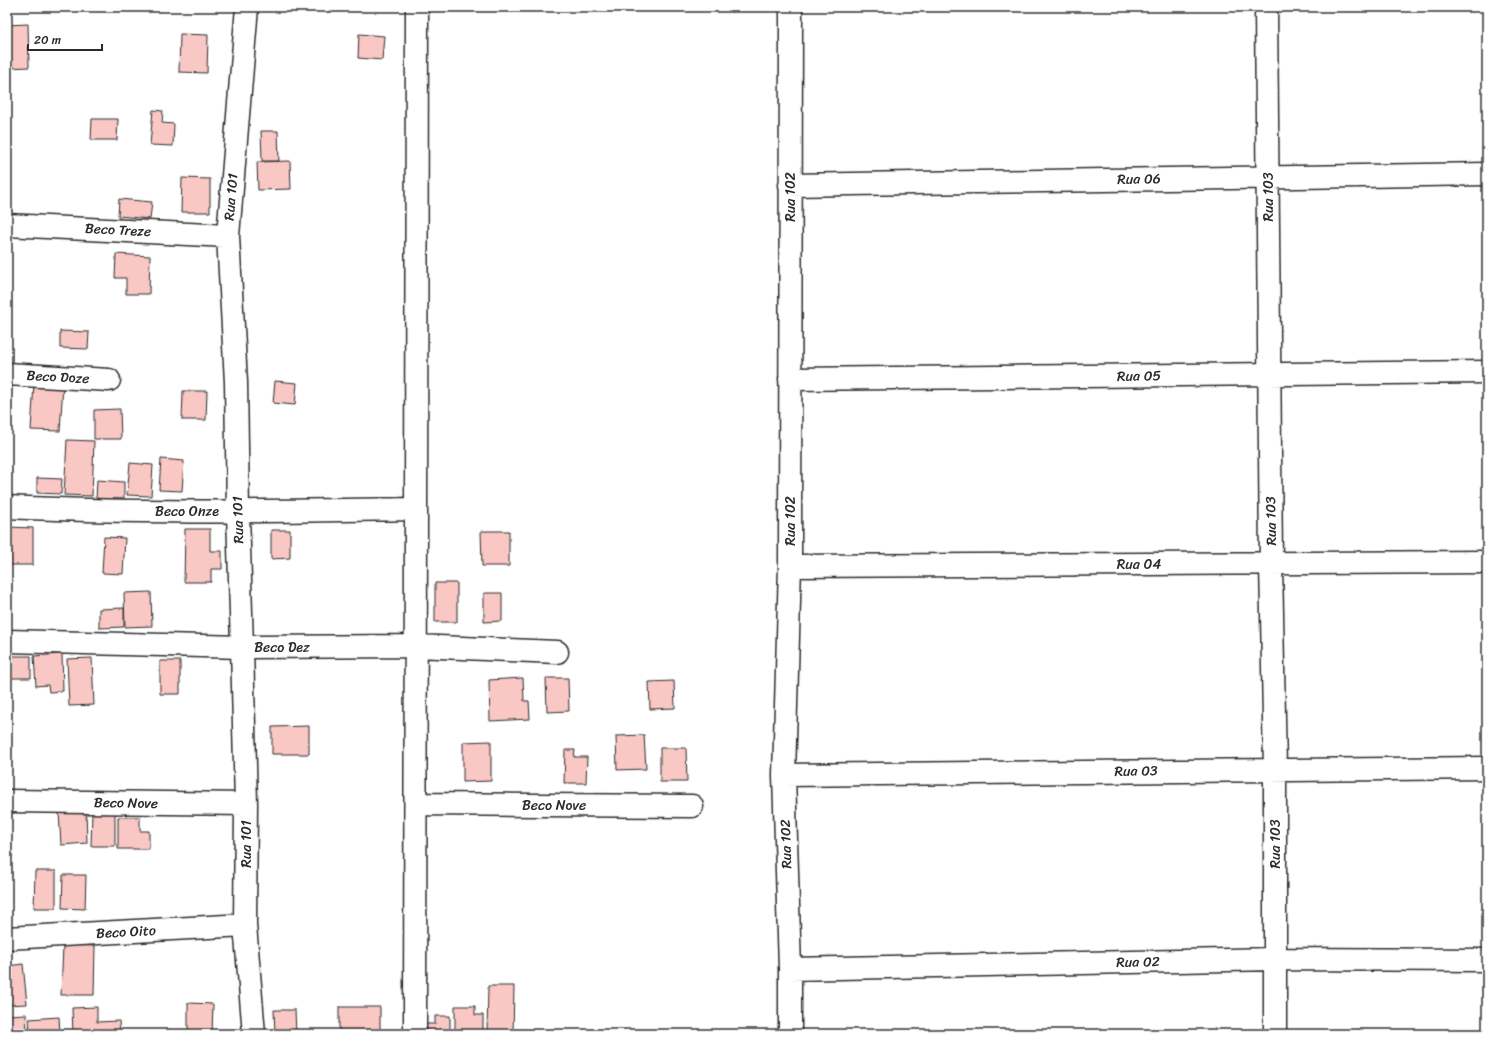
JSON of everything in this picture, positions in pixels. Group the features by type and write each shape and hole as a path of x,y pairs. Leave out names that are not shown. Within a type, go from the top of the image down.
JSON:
{"street":[{"name":"Rua 101","path":"247,7 228,236 236,382 246,804 245,925 254,1034"},
{"path":"415,1034 417,7"},
{"name":"Rua 102","path":"790,1034 790,969 784,775 790,566 791,7"},
{"name":"Rua 103","path":"1266,7 1271,563 1275,769 1275,1034"},
{"name":"Rua 06","path":"790,185 1487,174"},
{"name":"Beco Treze","path":"7,225 228,236"},
{"name":"Rua 05","path":"790,379 1487,372"},
{"name":"Beco Doze","path":"7,374 109,380"},
{"name":"Beco Onze","path":"7,507 61,510 238,512 416,509"},
{"name":"Rua 04","path":"790,566 1487,562"},
{"name":"Beco Dez","path":"7,641 242,647 416,646 557,652"},
{"name":"Rua 03","path":"784,775 1487,768"},
{"name":"Beco Nove","path":"7,801 246,804"},
{"name":"Beco Nove","path":"416,804 692,806"},
{"name":"Beco Oito","path":"7,938 245,925"},
{"name":"Rua 02","path":"790,969 1274,959 1487,960"}],"building":[{"path":"28,24 29,67 7,68 7,25"},
{"path":"180,34 208,35 207,73 179,72"},
{"path":"359,34 384,36 382,60 358,58"},
{"path":"153,110 163,111 162,123 174,124 173,146 150,145"},
{"path":"92,119 118,119 117,140 91,140"},
{"path":"261,131 278,131 279,161 262,161"},
{"path":"290,161 291,189 258,190 257,162"},
{"path":"182,178 210,179 210,212 181,212"},
{"path":"119,199 152,202 150,219 118,216"},
{"path":"116,254 150,256 149,294 126,294 126,278 115,278"},
{"path":"60,331 89,332 88,349 60,348"},
{"path":"275,381 297,383 295,405 273,403"},
{"path":"34,384 63,385 60,431 31,430"},
{"path":"183,391 207,391 206,420 182,420"},
{"path":"120,409 121,439 94,439 94,410"},
{"path":"67,440 94,441 92,496 64,495"},
{"path":"161,459 184,461 182,491 159,490"},
{"path":"130,463 153,465 151,496 127,495"},
{"path":"37,478 62,479 61,494 37,493"},
{"path":"97,480 124,482 124,500 96,499"},
{"path":"8,527 33,528 33,565 8,565"},
{"path":"185,529 210,529 210,551 222,551 222,569 211,569 211,582 184,582"},
{"path":"271,530 290,530 290,558 271,559"},
{"path":"481,531 509,531 509,566 482,566"},
{"path":"104,537 125,538 123,574 102,573"},
{"path":"435,583 457,583 457,622 435,622"},
{"path":"151,592 152,626 125,627 124,593"},
{"path":"484,593 502,593 502,621 484,622"},
{"path":"124,608 124,627 99,628 99,609"},
{"path":"62,654 63,691 49,692 48,685 36,686 34,656"},
{"path":"7,656 31,656 31,678 7,678"},
{"path":"92,658 94,705 69,706 67,659"},
{"path":"160,661 180,661 180,694 160,694"},
{"path":"523,678 524,701 529,701 530,719 490,721 489,680"},
{"path":"546,678 568,678 569,711 547,712"},
{"path":"674,681 675,708 650,709 649,682"},
{"path":"309,726 309,754 272,754 272,727"},
{"path":"644,735 646,769 617,770 616,736"},
{"path":"491,741 491,781 463,782 463,742"},
{"path":"660,748 686,748 687,782 660,782"},
{"path":"565,750 575,750 574,757 587,757 586,783 564,783"},
{"path":"86,810 87,843 61,845 59,812"},
{"path":"92,812 115,812 115,846 91,846"},
{"path":"118,817 140,817 140,831 149,831 149,849 118,849"},
{"path":"35,871 56,871 56,908 34,908"},
{"path":"63,875 86,875 85,909 62,908"},
{"path":"63,945 95,946 94,995 61,995"},
{"path":"23,964 27,1004 7,1005 7,966"},
{"path":"488,986 514,986 513,1034 487,1034"},
{"path":"188,1003 213,1004 212,1034 188,1034"},
{"path":"455,1006 475,1006 475,1015 483,1015 483,1034 455,1034"},
{"path":"97,1007 97,1022 119,1021 120,1034 73,1034 72,1008"},
{"path":"339,1007 380,1007 380,1034 339,1034"},
{"path":"274,1010 295,1010 296,1034 275,1034"},
{"path":"26,1014 27,1034 7,1034 7,1015"},
{"path":"435,1016 450,1016 450,1034 424,1034 424,1024 435,1024"},
{"path":"59,1017 60,1034 30,1034 29,1019"}]}
